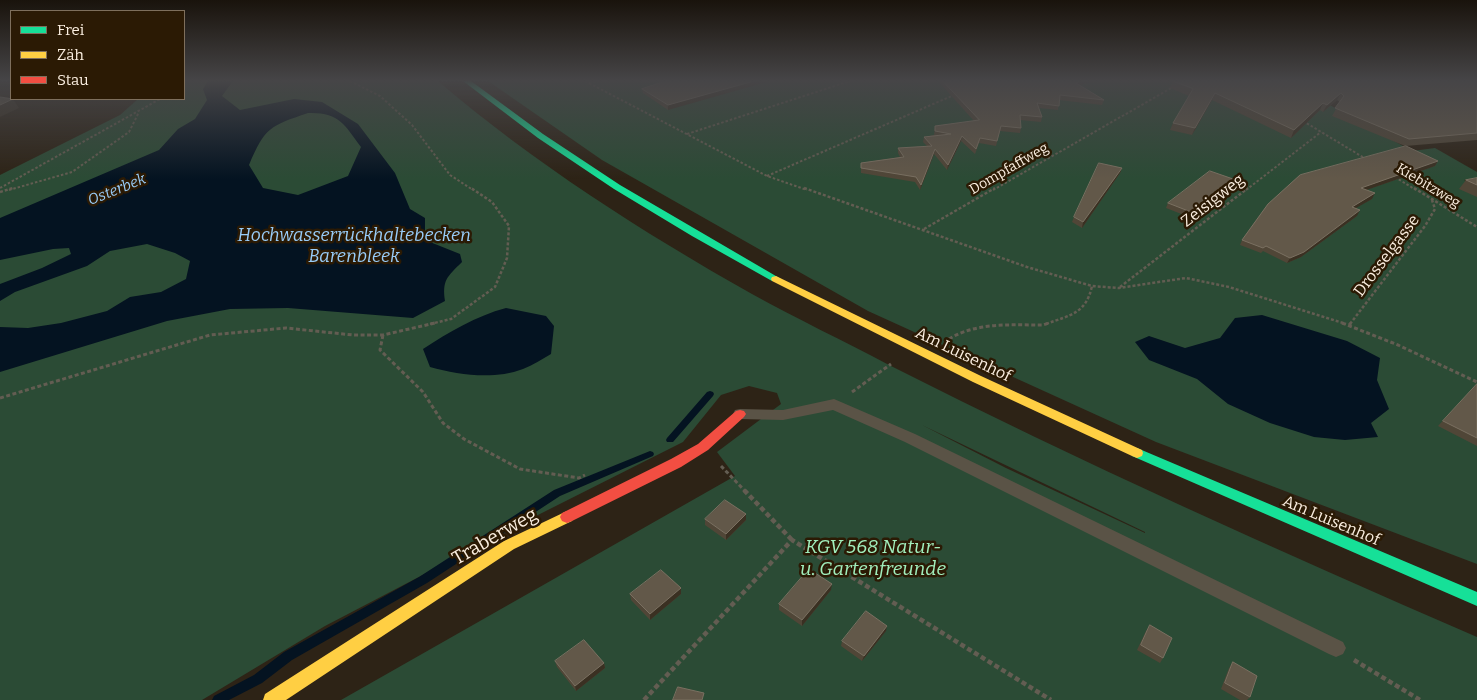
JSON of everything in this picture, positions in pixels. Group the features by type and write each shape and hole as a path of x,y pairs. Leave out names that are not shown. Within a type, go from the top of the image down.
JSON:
{"main road":[{"name":"Am Luisenhof","path":"510,114 554,147 630,195 711,243 823,304 1062,420 1250,505 1477,599"},
{"name":"Traberweg","path":"271,700 509,545 676,463 703,447 740,414"}],"lane":[{"path":"740,414 783,415 834,404 910,438 1336,648"}],"path":[{"path":"0,188 136,114"},
{"path":"0,192 72,172 106,150 129,132 138,114"},
{"path":"0,398 210,335 286,328 353,335 383,335 451,319 495,288 507,258 509,226 492,202 450,175 412,125 399,114"},
{"path":"647,114 767,176 924,229 1027,268 1092,286 1119,288 1186,278 1229,287 1349,325 1398,345 1477,382"},
{"path":"686,134 749,114"},
{"path":"767,176 910,114"},
{"name":"Dompfaffweg","path":"924,229 1126,114"},
{"name":"Kiebitzweg","path":"1297,117 1372,163"},
{"name":"Zeisigweg","path":"1119,288 1321,132"},
{"name":"Kiebitzweg","path":"1389,173 1477,227"},
{"name":"Drosselgasse","path":"1349,325 1436,209 1431,199"},
{"path":"941,344 957,334 993,325 1043,326 1076,312 1089,301 1092,286"},
{"path":"383,335 380,350 423,392 443,423 464,438 520,469 579,478 587,474"},
{"path":"834,404 894,362"},
{"path":"703,447 792,540 1051,700"},
{"path":"644,700 792,540"},
{"path":"1336,648 1420,700"}],"green space":[{"name":"KGV 568 Natur- u. Gartenfreunde","path":"478,114 590,195 670,246 769,303 1034,437 1255,539 1477,637 1477,700 341,700 735,476 717,452 781,404 777,393 749,386 721,395 683,442 325,626 202,700 0,700 0,175 120,115","holes":["922,425 1145,532 1006,468"]},
{"path":"535,114 1345,114 1412,151 1435,148 1477,172 1477,178 1464,180 1477,187 1477,564 1156,442 868,311 602,160"}],"water":[{"name":"Hochwasserrückhaltebecken Barenbleek","path":"198,114 306,114 285,121 270,130 260,143 249,165 263,188 298,195 348,176 361,147 340,121 334,117 321,114 341,114 358,124 395,173 410,209 425,218 425,240 460,254 462,262 449,275 445,283 445,301 413,318 288,308 230,309 167,321 0,372 0,327 28,328 61,323 107,311 130,297 161,292 186,279 190,261 175,253 147,244 110,251 87,266 15,292 0,301 0,284 42,268 71,254 69,248 53,249 0,260 0,218 159,150 178,129 195,119"},
{"path":"506,308 546,316 554,326 551,354 523,369 500,374 465,374 430,367 423,349 463,325 484,315"},
{"path":"1262,315 1347,341 1380,358 1377,380 1389,409 1371,423 1378,437 1345,440 1314,437 1270,423 1228,404 1197,379 1149,360 1135,342 1149,336 1185,348 1220,338 1235,318"}],"building":[{"path":"973,114 1041,114 1042,117 1020,115 1021,128 1001,126 997,141 980,138 976,149 962,136 948,165 935,149 921,185 916,177 861,168 861,163 904,157 898,148 932,146 924,137 951,134 935,131 935,126 979,120"},
{"path":"1178,114 1203,114 1195,128 1173,123"},
{"path":"1259,114 1312,114 1294,130"},
{"path":"1349,114 1477,114 1477,133 1409,139"},
{"path":"1406,146 1438,161 1361,188 1375,193 1352,207 1360,210 1304,252 1290,258 1266,246 1263,248 1242,240 1268,204 1300,175"},
{"path":"1099,163 1122,168 1083,222 1074,217"},
{"path":"1210,171 1236,180 1191,212 1168,203"},
{"path":"1477,178 1477,185 1466,180"},
{"path":"1477,384 1477,438 1443,421"},
{"path":"725,500 746,514 726,534 705,519"},
{"path":"809,569 832,584 802,620 779,604"},
{"path":"661,570 681,588 650,614 630,594"},
{"path":"866,611 887,626 864,656 842,641"},
{"path":"1150,625 1172,638 1163,658 1141,645"},
{"path":"584,640 604,663 575,686 555,661"},
{"path":"1233,662 1257,676 1250,697 1225,683"},
{"path":"678,687 704,693 702,700 673,700"}],"waterway":[{"path":"670,440 710,394"},
{"path":"218,700 258,679 288,656 423,580 557,493 650,454"}],"traffic: fast":[{"path":"509,114 617,187 695,234 776,279"},
{"path":"1137,453 1477,599"}],"traffic: slow":[{"path":"776,279 977,379 1137,453"},
{"path":"271,700 509,545 567,517"}],"traffic: jam":[{"path":"567,517 676,463 703,447 740,414"}],"water label":[{"name":"Osterbek","path":"117,190"}]}
